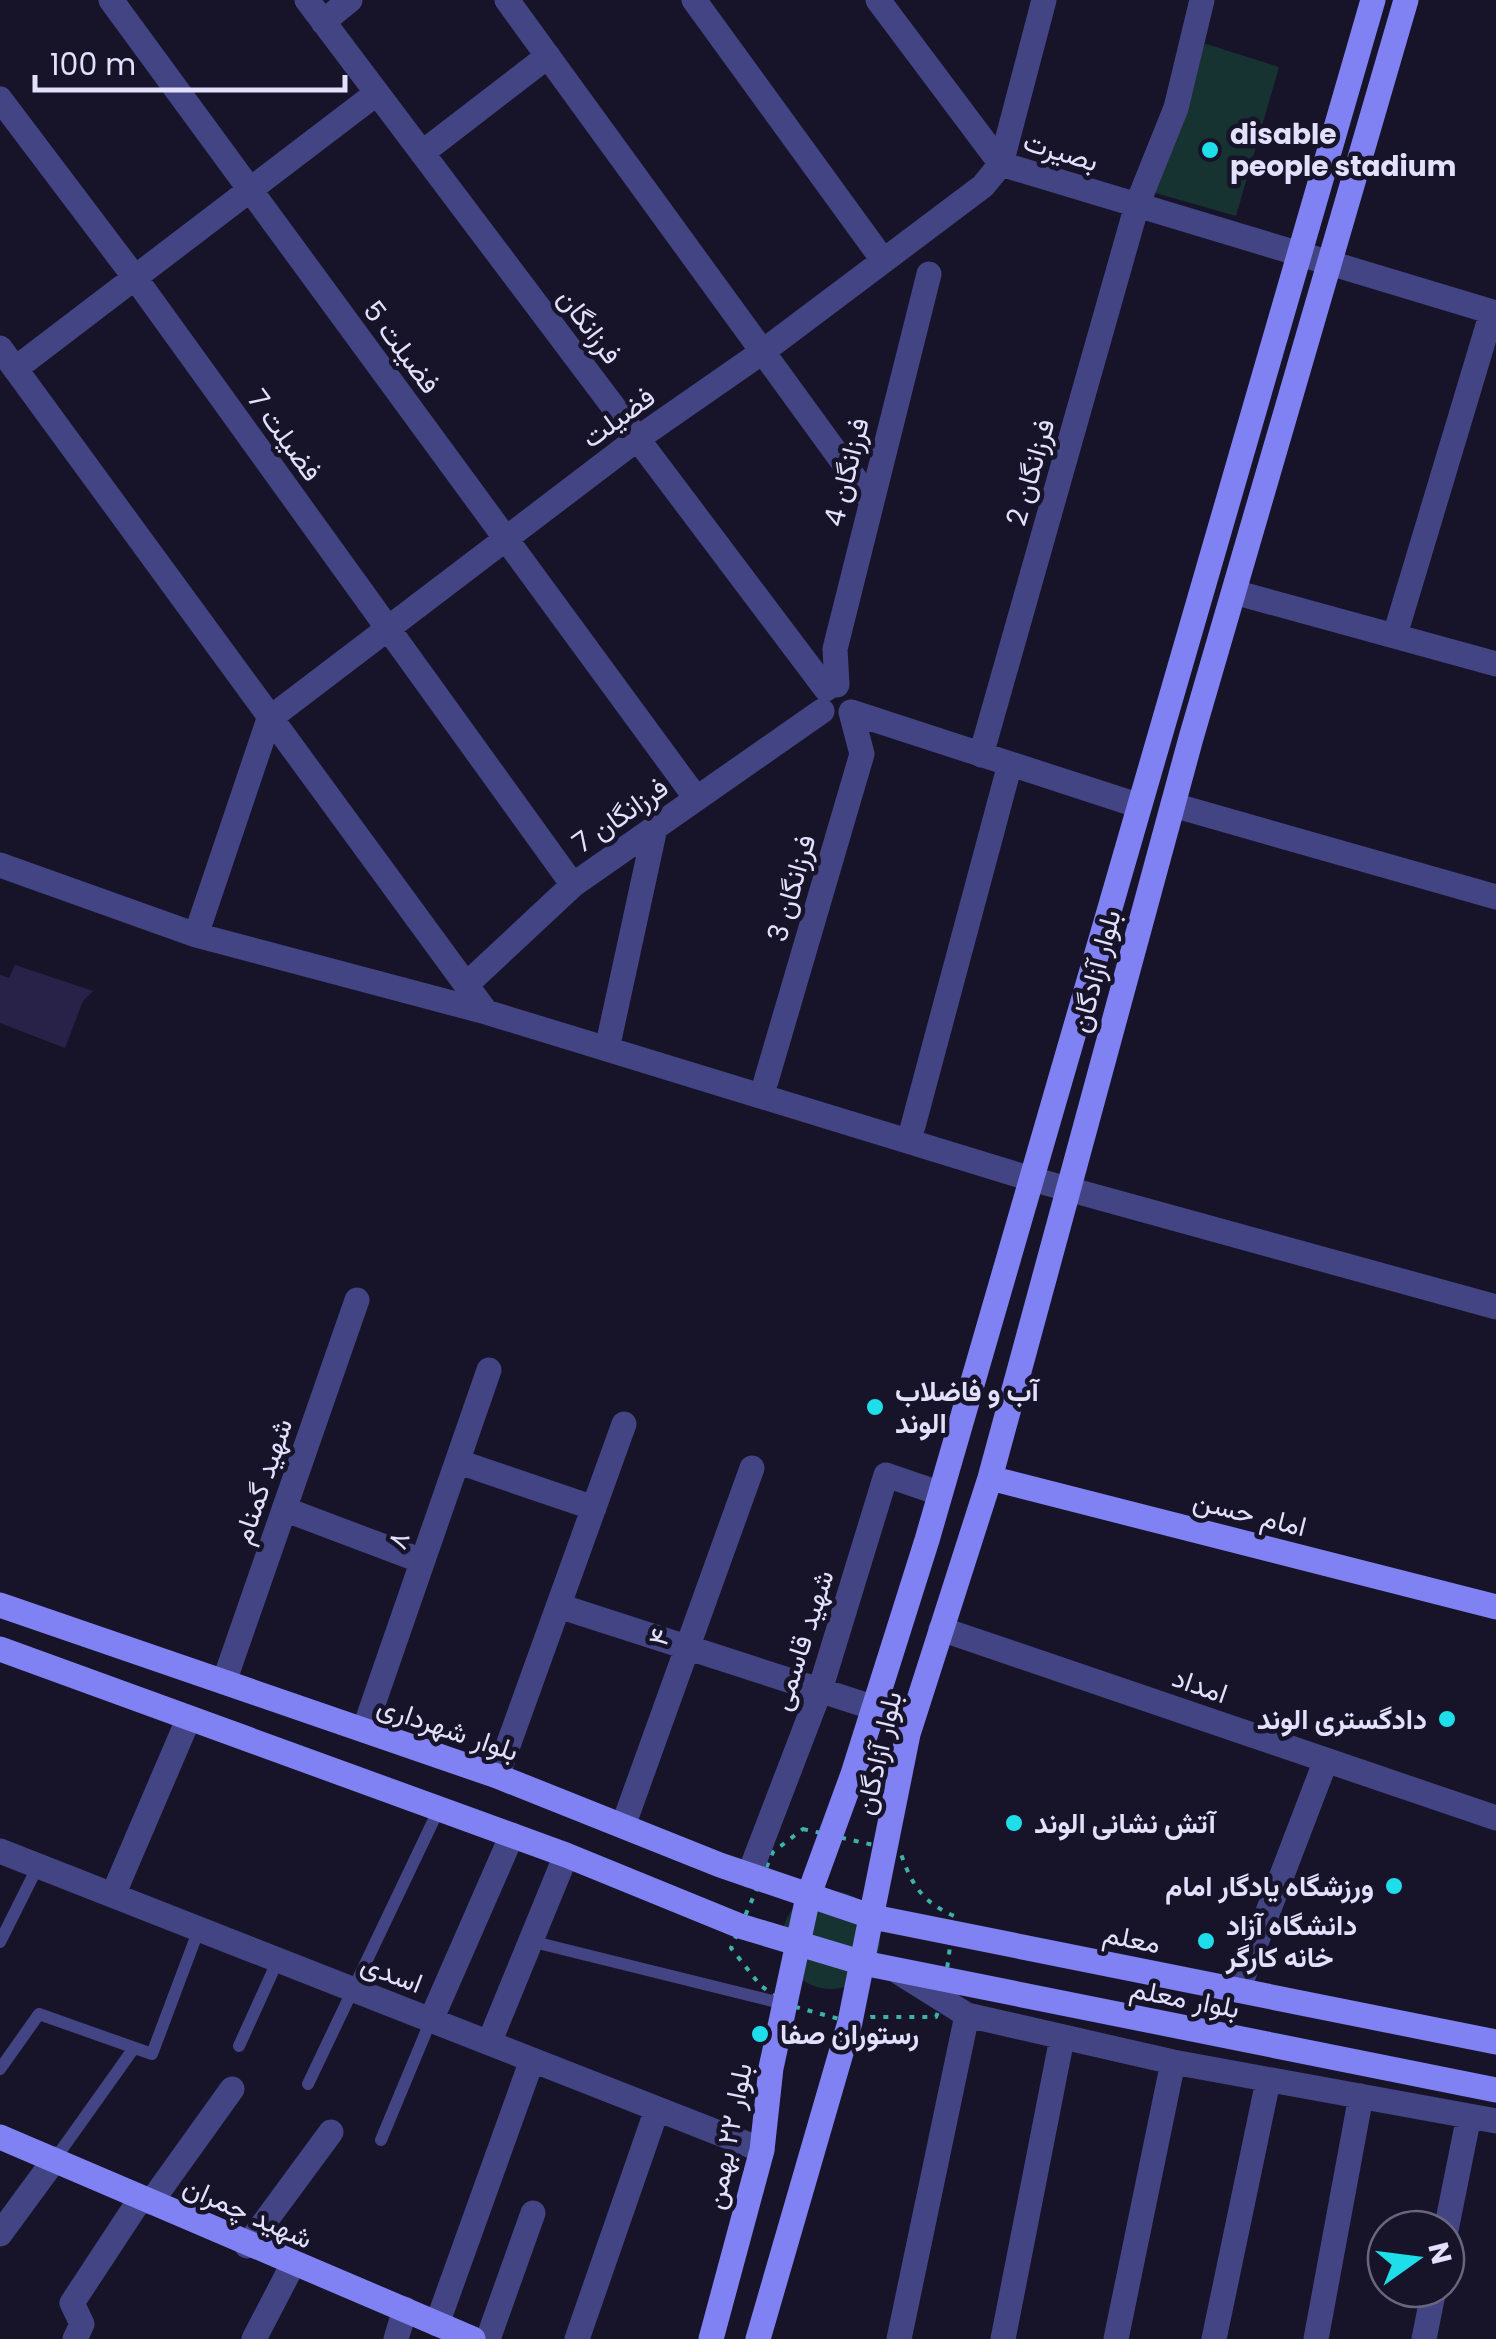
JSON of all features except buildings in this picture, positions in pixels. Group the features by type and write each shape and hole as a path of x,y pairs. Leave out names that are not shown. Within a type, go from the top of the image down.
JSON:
{"street":[{"name":"فضیلت 5","path":"110,0 696,798"},
{"name":"فرزانگان","path":"306,0 828,695"},
{"path":"323,22 350,0"},
{"path":"507,0 869,498"},
{"path":"694,0 883,260"},
{"name":"بصیرت","path":"878,0 1001,164 1494,312"},
{"path":"1001,164 1044,0"},
{"name":"فرزانگان 2","path":"981,755 1137,205 1176,108 1202,0"},
{"name":"بلوار آزادگان","path":"799,1944 808,1897 875,1708 940,1493 1028,1178 1373,0"},
{"name":"بلوار آزادگان","path":"863,1963 908,1734 990,1478 1173,805 1406,0"},
{"path":"422,153 548,56"},
{"path":"16,369 377,93"},
{"name":"فضیلت 7","path":"0,99 136,279 574,885"},
{"name":"فضیلت","path":"268,718 637,439 765,350 983,186 1001,164"},
{"name":"فرزانگان 4","path":"828,695 869,498 928,274"},
{"path":"1396,635 1494,312"},
{"path":"0,348 486,1012"},
{"path":"1234,592 1496,664"},
{"path":"828,695 830,719 842,719 851,712 1137,805"},
{"name":"فرزانگان 7","path":"467,984 574,885 696,798 828,695"},
{"name":"فرزانگان 3","path":"766,1081 862,754 851,712"},
{"path":"196,934 268,718"},
{"path":"913,1126 1010,764"},
{"path":"1173,805 1496,897"},
{"path":"607,1049 655,828"},
{"path":"0,864 196,934 486,1012 1068,1190 1496,1307"},
{"name":"شهید گمنام","path":"224,1682 357,1300"},
{"name":"۸","path":"364,1730 489,1370"},
{"path":"498,1776 624,1424"},
{"path":"460,1462 594,1508"},
{"name":"۴","path":"623,1826 752,1468"},
{"name":"شهید قاسمی","path":"749,1875 820,1690 886,1475 940,1493"},
{"name":"امام حسن","path":"990,1478 1496,1608"},
{"path":"284,1509 422,1562"},
{"name":"بلوار شهرداری","path":"0,1605 498,1776 749,1875 873,1917"},
{"path":"559,1606 875,1708"},
{"name":"امداد","path":"941,1629 1496,1818"},
{"path":"0,1649 566,1855 740,1926 863,1963 758,2339"},
{"path":"112,1895 188,1720"},
{"path":"1238,1990 1326,1760"},
{"path":"431,2020 512,1835"},
{"name":"اسدی","path":"0,1851 762,2150"},
{"path":"489,2043 566,1855"},
{"name":"معلم","path":"873,1917 1496,2042"},
{"name":"بلوار ۲۲ بهمن","path":"712,2339 762,2150 785,2004 799,1944"},
{"name":"بلوار معلم","path":"863,1963 1496,2090"},
{"path":"900,1973 967,2015 1174,2062 1496,2122"},
{"path":"899,2339 967,2015"},
{"path":"1003,2339 1062,2038"},
{"path":"437,2324 532,2060"},
{"path":"1116,2339 1174,2062"},
{"path":"1214,2339 1268,2081"},
{"path":"75,2339 82,2324 72,2303 232,2089"},
{"path":"1316,2339 1362,2096"},
{"path":"577,2339 657,2109"},
{"path":"1450,2209 1469,2116"},
{"path":"247,2246 331,2132"},
{"name":"شهید چمران","path":"0,2137 247,2246 473,2339"},
{"path":"0,2234 56,2160"},
{"path":"488,2339 532,2213"},
{"path":"254,2339 292,2264"},
{"path":"396,2339 405,2308"},
{"path":"1424,2339 1430,2309"}],"lane":[{"path":"308,2084 438,1811"},
{"path":"0,1942 38,1866"},
{"path":"0,2070 39,2014 152,2054 199,1929"},
{"path":"530,1941 785,2004"},
{"path":"240,2046 278,1960"},
{"path":"380,2140 431,2020"},
{"path":"56,2160 134,2048"}],"green space":[{"name":"disable people stadium","path":"1200,42 1279,67 1236,216 1152,192"},
{"path":"831,1891 850,1895 866,1905 876,1921 880,1940 876,1959 866,1975 850,1985 831,1989 812,1985 796,1975 786,1959 782,1940 786,1921 796,1905 812,1895"}],"place":[{"name":"disable people stadium","path":"1210,150"},
{"name":"آب و فاضلاب الوند","path":"875,1407"},
{"name":"دادگستری الوند","path":"1447,1719"},
{"name":"آتش نشانی الوند","path":"1014,1823"},
{"name":"ورزشگاه یادگار امام","path":"1394,1886"},
{"name":"دانشگاه آزاد خانه کارگر","path":"1206,1941"},
{"name":"رستوران صفا","path":"760,2034"}]}
